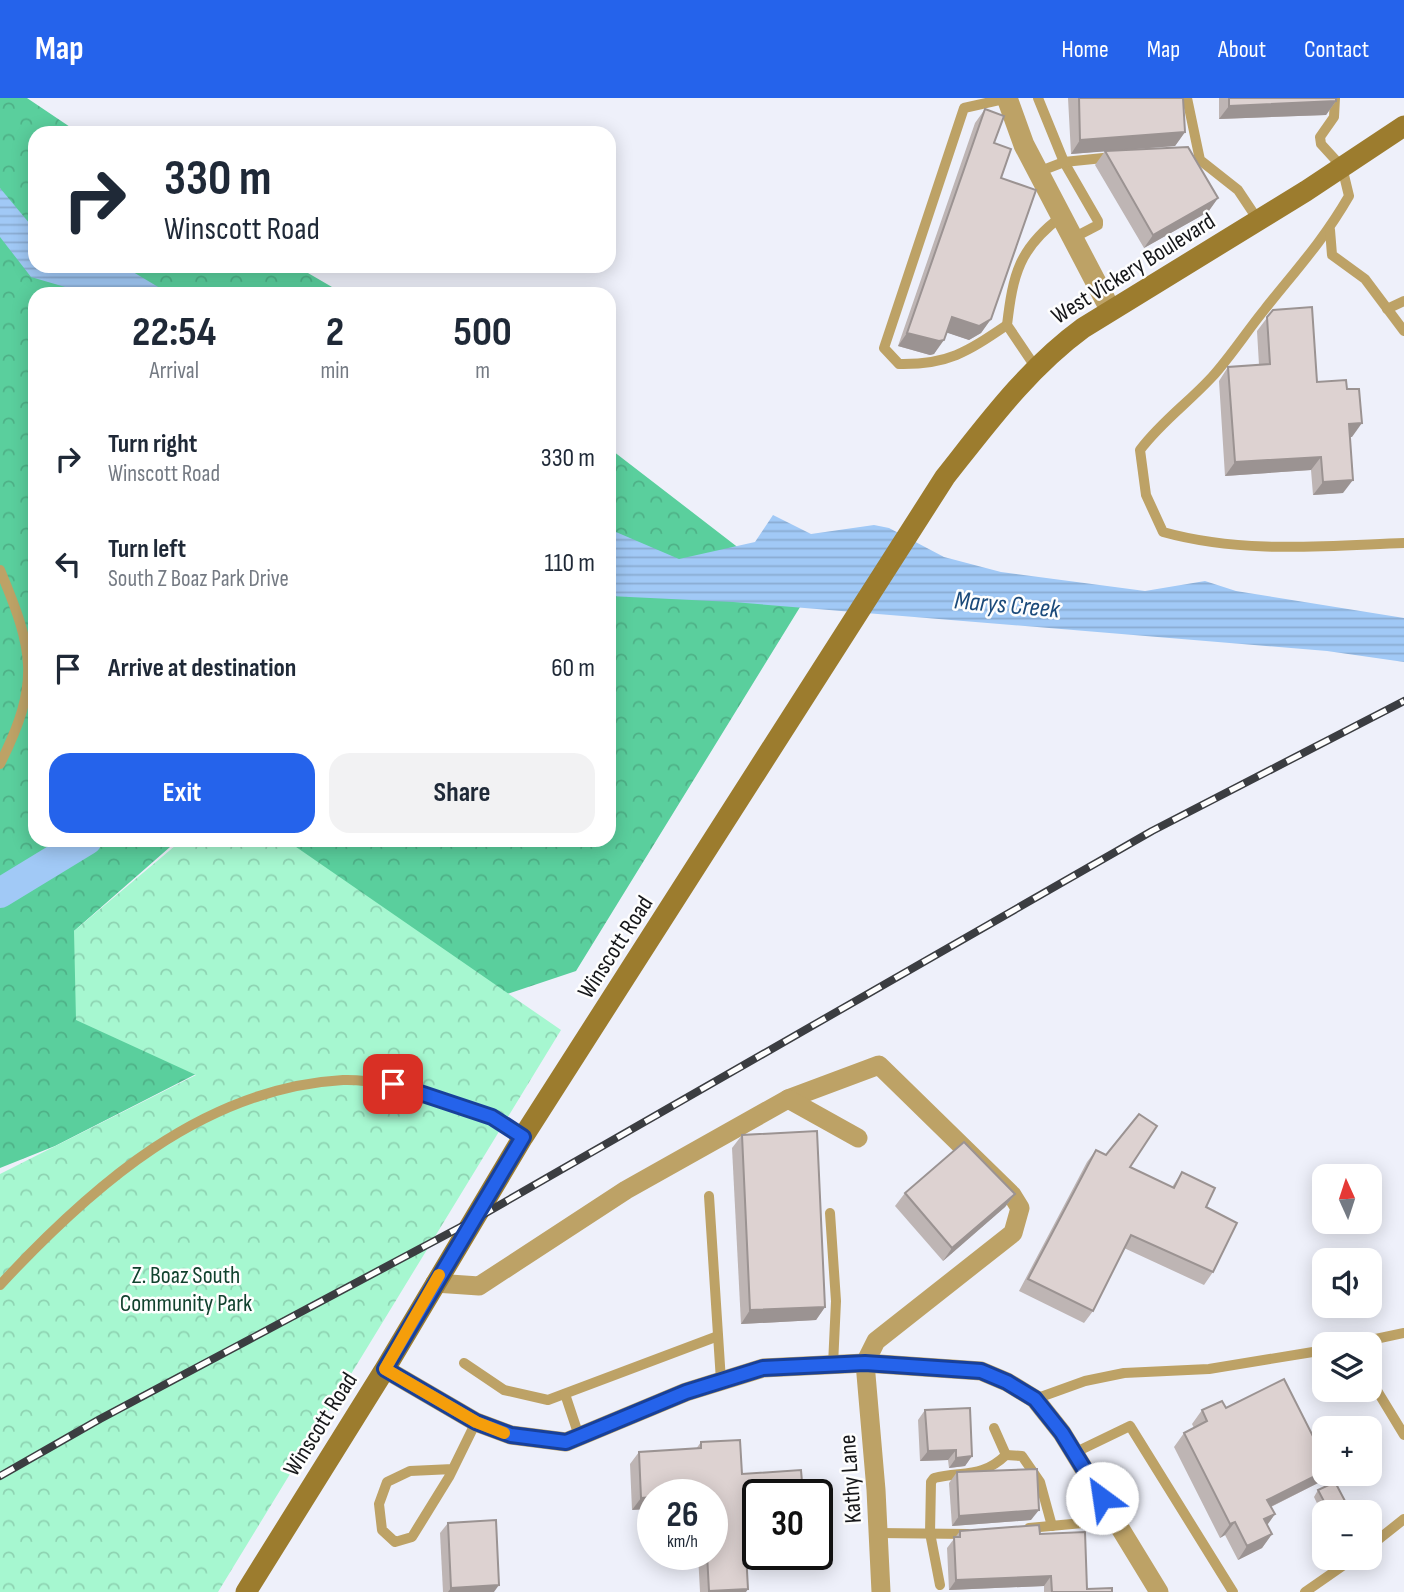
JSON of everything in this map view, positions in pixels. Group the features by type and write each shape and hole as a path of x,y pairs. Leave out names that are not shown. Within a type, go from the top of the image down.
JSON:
{"main road":[{"name":"West Vickery Boulevard","path":"842,641 934,496 987,422 1059,345 1110,309 1258,220 1404,126"},
{"name":"Winscott Road","path":"246,1592 385,1369 523,1137 842,641"}],"street":[{"path":"1007,98 1038,172 1110,309"},
{"path":"435,1283 479,1286 626,1190 788,1099 880,1065 1012,1195 1020,1208 1013,1233 876,1340 865,1363"},
{"path":"788,1099 858,1138"},
{"path":"385,1369 476,1422 511,1435 566,1442 686,1392 763,1368 865,1363 981,1371 1007,1382 1035,1399 1074,1452 1159,1592"},
{"name":"Kathy Lane","path":"865,1363 881,1592"}],"lane":[{"path":"1007,98 964,108 884,348 899,364 931,365 971,350 1007,325"},
{"path":"1038,98 1064,162 1098,225 1073,238"},
{"path":"1187,98 1200,160 1238,190 1258,220"},
{"path":"1335,98 1334,117 1320,136 1321,144 1342,167 1349,197 1330,230 1215,374 1188,402 1160,424 1140,450 1146,495 1163,532 1198,541 1279,549 1404,543"},
{"path":"1184,153 1197,152"},
{"path":"1038,172 1064,162 1120,156"},
{"path":"1036,368 1007,325 1012,283 1036,235 1062,216"},
{"path":"1330,230 1332,254 1365,279 1404,331"},
{"path":"1387,309 1404,301"},
{"path":"0,570 28,644"},
{"path":"0,764 17,730 28,682"},
{"path":"0,1285 42,1240 104,1182 203,1120 274,1091 345,1080 393,1084 492,1117 523,1137"},
{"path":"709,1196 721,1381"},
{"path":"830,1213 836,1301 833,1365"},
{"path":"1382,1338 1404,1333"},
{"path":"464,1363 504,1390 548,1400 718,1336"},
{"path":"1035,1399 1085,1381 1124,1373 1209,1369 1312,1352"},
{"path":"565,1394 579,1436"},
{"path":"1382,1399 1404,1435"},
{"path":"453,1469 410,1471 387,1482 379,1504 382,1530 395,1542 412,1537 453,1469 476,1422"},
{"path":"1074,1452 1130,1426 1233,1592"},
{"path":"993,1428 1006,1455"},
{"path":"940,1585 930,1532 930,1482 934,1478 982,1472 993,1467 1006,1455 1022,1456 1035,1473 1052,1526"},
{"path":"1382,1536 1404,1519"},
{"path":"1016,1529 1115,1520"},
{"path":"878,1533 980,1533"},
{"path":"1305,1592 1337,1570"}],"green space":[{"path":"0,98 27,98 69,126 28,126 28,273 308,273 332,287 28,287 28,847 170,847 74,931 196,1074 55,1146 0,1168"},
{"path":"616,453 805,599 576,971 507,994 291,847 616,847"},
{"name":"Z. Boaz South Community Park","path":"174,847 296,847 561,1030 218,1592 0,1592 0,1174 196,1075 76,1020 74,931"}],"water":[{"path":"0,188 28,222 28,273 135,273 158,287 65,287 31,277 0,237"},
{"name":"Marys Creek","path":"773,515 811,534 874,525 889,528 944,557 1001,572 1145,591 1205,581 1236,591 1404,618 1404,662 1327,651 733,602 616,596 616,532 679,559 755,542"}],"building":[{"path":"1079,98 1183,98 1185,132 1080,140"},
{"path":"1229,98 1336,98 1336,101 1229,106"},
{"path":"985,109 1004,116 994,143 1011,149 1001,178 1036,190 991,319 979,326 952,317 944,340 939,341 907,333"},
{"path":"1188,147 1218,198 1153,235 1105,151"},
{"path":"1312,307 1317,382 1346,380 1347,389 1359,389 1362,423 1349,424 1353,480 1323,482 1321,457 1235,462 1228,367 1270,364 1267,317 1273,310"},
{"path":"1139,1114 1157,1126 1130,1167 1174,1188 1182,1172 1215,1188 1206,1207 1237,1223 1213,1272 1131,1235 1093,1311 1028,1279 1096,1150 1106,1155"},
{"path":"817,1131 825,1307 750,1310 742,1135"},
{"path":"964,1142 1015,1194 952,1248 905,1193"},
{"path":"1284,1379 1312,1434 1312,1478 1267,1500 1275,1514 1264,1519 1272,1534 1247,1546 1235,1522 1230,1524 1184,1433 1207,1421 1202,1410 1222,1401 1226,1408"},
{"path":"970,1408 972,1456 956,1458 956,1450 928,1451 925,1410"},
{"path":"740,1440 742,1474 801,1470 802,1479 742,1479 742,1570 747,1570 748,1589 709,1591 708,1570 728,1570 728,1479 640,1479 639,1452 701,1448 701,1442"},
{"path":"1037,1469 1039,1510 959,1516 957,1472"},
{"path":"1326,1486 1337,1486 1344,1500 1323,1500 1318,1490"},
{"path":"496,1520 499,1585 451,1588 448,1523"},
{"path":"1039,1525 1040,1534 1085,1532 1087,1589 1112,1588 1112,1592 1052,1592 1051,1576 956,1580 954,1537 960,1537 960,1531"}],"waterway":[{"path":"0,893 76,847"}],"railway":[{"path":"0,1476 100,1419 470,1222 1152,831 1404,701"}],"slow traffic":[{"path":"439,1275 385,1369 476,1422 504,1433"}],"route":[{"path":"393,1084 492,1117 523,1137 385,1369 453,1409 476,1422 511,1435 566,1442 686,1392 763,1368 865,1363 981,1371 1007,1382 1035,1399 1062,1433 1102,1498"}]}
